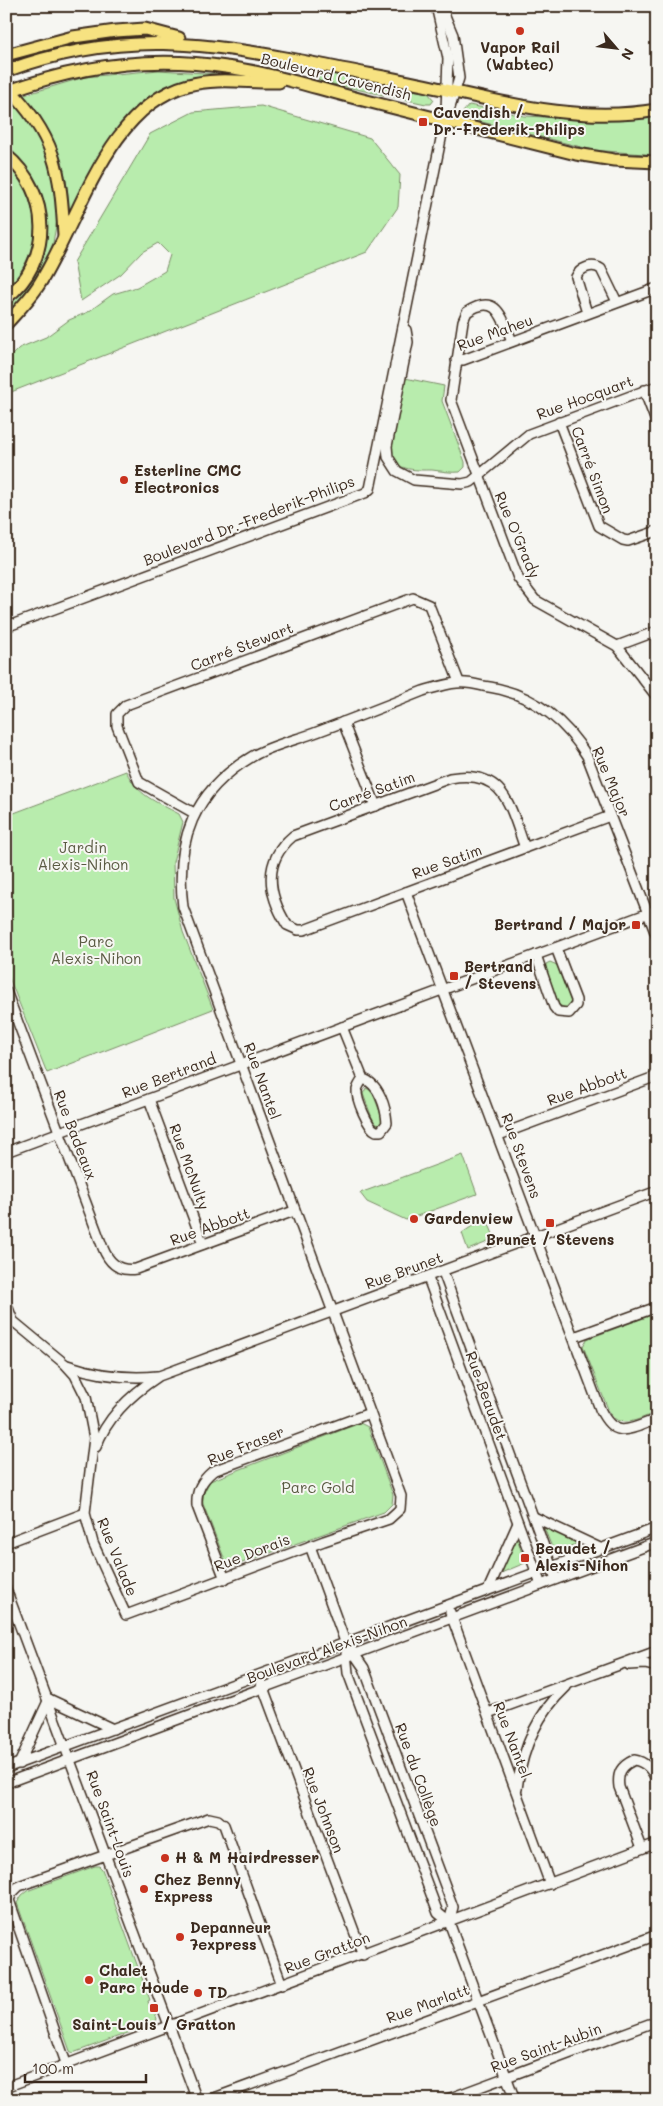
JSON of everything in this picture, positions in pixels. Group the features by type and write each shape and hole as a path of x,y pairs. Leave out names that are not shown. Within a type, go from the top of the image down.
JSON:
{"main road":[{"path":"6,55 73,37 145,29 203,44"},
{"name":"Boulevard Cavendish","path":"6,72 58,55 108,46 155,43 203,44 271,55 560,113 616,115 657,110"},
{"name":"Boulevard Cavendish","path":"8,89 73,72 146,62 219,66 291,81 583,155 614,160 657,162"},
{"path":"6,324 40,283 120,134 136,115 155,100 178,88 197,83 291,81"},
{"path":"8,89 34,120 50,147 61,182 64,238"},
{"path":"6,155 22,170 30,183 38,199 42,222 41,242 33,264 16,289 6,298"}],"street":[{"name":"Boulevard Dr.-Frederik-Philips","path":"6,627 368,492 372,485 452,91 448,58 436,6"},
{"name":"Boulevard Dr.-Frederik-Philips","path":"441,6 450,25 456,47 460,78 452,91"},
{"path":"586,313 576,278 578,274 588,267 597,266 601,269 617,302"},
{"name":"Rue Maheu","path":"479,477 451,400 456,360 463,360 657,288"},
{"path":"456,360 463,320 467,312 487,304 497,309 512,341"},
{"name":"Boulevard Dr.-Frederik-Philips","path":"390,432 408,342 404,322"},
{"name":"Rue Hocquart","path":"479,477 501,456 529,434 657,386"},
{"path":"644,390 657,424"},
{"name":"Carré Simon","path":"559,422 599,526 628,541 657,531"},
{"name":"Rue O'Grady","path":"390,432 388,457 397,471 414,480 462,484 479,477 518,578 526,590 542,604 579,623 617,646 657,696"},
{"name":"Carré Stewart","path":"194,813 139,782 117,726 117,714 126,705 413,598 428,605 432,612 459,682"},
{"path":"617,646 657,631"},
{"name":"Rue Major","path":"343,722 423,691 459,682 489,686 520,695 552,714 577,739 587,756 610,816 652,911 657,937"},
{"path":"343,722 376,806"},
{"name":"Rue Nantel","path":"343,722 254,755 219,781 194,813 181,856 180,883 183,907 331,1312 401,1496 400,1509 389,1519"},
{"name":"Carré Satim","path":"293,928 283,919 272,889 271,866 276,855 293,836 450,778 465,775 480,777 489,781 502,792 525,848"},
{"name":"Rue Satim","path":"293,928 304,930 610,816"},
{"name":"Rue Stevens","path":"406,892 499,1135 600,1409 613,1428 623,1430 657,1419"},
{"name":"Rue Bertrand","path":"6,1152 652,911"},
{"path":"536,955 554,1007 558,1012 569,1014 576,1005 576,1000 556,948"},
{"name":"Rue Badeaux","path":"6,991 106,1256 119,1268 136,1269"},
{"path":"342,1027 363,1079 372,1083 376,1088 387,1116 387,1123 381,1131 376,1131 369,1126 357,1095 357,1089 363,1079"},
{"name":"Rue Abbott","path":"499,1135 657,1076"},
{"name":"Rue McNulty","path":"149,1099 203,1244"},
{"name":"Rue Brunet","path":"94,1454 106,1426 117,1412 145,1386 160,1376 428,1278 657,1191"},
{"name":"Rue Abbott","path":"136,1269 294,1211"},
{"name":"Rue Beaudet","path":"443,1272 556,1579"},
{"name":"Rue Beaudet","path":"428,1278 541,1585"},
{"name":"Rue Valade","path":"6,1303 10,1322 65,1364 75,1375 86,1397 93,1429 94,1454 85,1513 93,1543 126,1615"},
{"path":"574,1337 657,1307"},
{"name":"Rue Brunet","path":"65,1364 109,1376 137,1378 160,1376"},
{"name":"Rue Fraser","path":"225,1579 196,1496 205,1478 213,1471 370,1413"},
{"path":"6,1543 85,1513"},
{"path":"534,1517 600,1548"},
{"name":"Rue Dorais","path":"126,1615 310,1546 389,1519"},
{"path":"488,1590 518,1523"},
{"name":"Boulevard Alexis-Nihon","path":"6,1768 657,1528"},
{"name":"Boulevard Alexis-Nihon","path":"6,1782 657,1542"},
{"name":"Rue du Collège","path":"310,1546 350,1655 348,1673 438,1913 449,1922 515,2100"},
{"name":"Rue Saint-Louis","path":"6,1589 49,1699 197,2100"},
{"name":"Rue Nantel","path":"448,1605 550,1884"},
{"path":"488,1713 621,1666 657,1651"},
{"name":"Rue du Collège","path":"350,1655 364,1668 452,1907 449,1922"},
{"path":"621,1666 645,1664 657,1667"},
{"name":"Rue Johnson","path":"258,1675 363,1955"},
{"path":"516,1790 519,1768 532,1730 555,1697 570,1684"},
{"path":"19,1764 49,1699 113,1729"},
{"path":"642,1848 617,1778 620,1770 634,1760 641,1761 648,1766 657,1782"},
{"path":"66,2063 9,1900 14,1890 19,1886 106,1853 208,1818 218,1820 224,1825 282,1985"},
{"name":"Rue Gratton","path":"6,2086 169,2024 363,1955 657,1843"},
{"name":"Rue Marlatt","path":"209,2100 657,1935"},
{"name":"Rue Saint-Aubin","path":"445,2100 657,2021"}],"green space":[{"path":"159,70 218,74 218,76 172,87 158,93 129,116 107,146 71,213 69,211 65,177 55,144 44,123 24,95 85,77"},
{"path":"320,72 428,93 434,100 431,104 426,104 318,81"},
{"path":"13,99 36,130 52,166 58,214 53,243 47,260 32,287 6,318 6,302 46,229 44,206 37,185 24,165 6,150 6,101"},
{"path":"469,105 524,116 608,119 657,115 657,155 593,150 470,119 463,112"},
{"path":"261,106 370,138 400,175 398,207 367,252 6,394 6,361 19,348 46,337 69,320 88,312 113,294 137,287 165,271 170,255 158,243 142,252 121,274 81,301 74,262 150,134 193,112"},
{"path":"6,163 19,178 28,193 33,209 35,226 28,258 19,274 6,289"},
{"path":"405,378 444,386 442,401 465,462 465,467 460,472 405,468 395,462 391,448"},
{"name":"Parc Alexis-Nihon","path":"126,771 142,792 179,814 183,822 173,862 174,898 183,932 213,1009 47,1073 6,970 6,816"},
{"path":"550,962 557,965 571,1001 567,1009 559,1005 546,969 546,964"},
{"path":"366,1088 372,1091 383,1120 379,1125 374,1123 363,1094"},
{"path":"463,1155 477,1194 406,1220 367,1202 360,1193"},
{"path":"486,1217 495,1239 468,1250 462,1233"},
{"path":"657,1313 657,1412 632,1421 620,1421 610,1414 583,1346 587,1339"},
{"name":"Parc Gold","path":"360,1423 368,1427 393,1495 392,1504 384,1512 228,1568 203,1504 202,1496 210,1481"},
{"path":"544,1528 546,1528 580,1543 554,1552"},
{"path":"516,1538 525,1563 501,1573"},
{"path":"99,1866 102,1869 150,2000 148,2001 149,2005 152,2005 157,2019 155,2023 73,2053 70,2051 17,1903 27,1891"}],"place":[{"name":"Vapor Rail (Wabtec)","path":"520,31"},
{"name":"Cavendish / Dr.-Frederik-Philips","path":"423,122"},
{"name":"Esterline CMC Electronics","path":"124,480"},
{"name":"Bertrand / Major","path":"636,925"},
{"name":"Bertrand / Stevens","path":"454,976"},
{"name":"Gardenview","path":"414,1219"},
{"name":"Brunet / Stevens","path":"550,1223"},
{"name":"Beaudet / Alexis-Nihon","path":"525,1558"},
{"name":"H & M Hairdresser","path":"165,1858"},
{"name":"Chez Benny Express","path":"144,1889"},
{"name":"Depanneur 7express","path":"180,1937"},
{"name":"Chalet Parc Houde","path":"89,1980"},
{"name":"TD","path":"198,1993"},
{"name":"Saint-Louis / Gratton","path":"154,2008"}],"park label":[{"name":"Jardin Alexis-Nihon","path":"83,856"}]}
